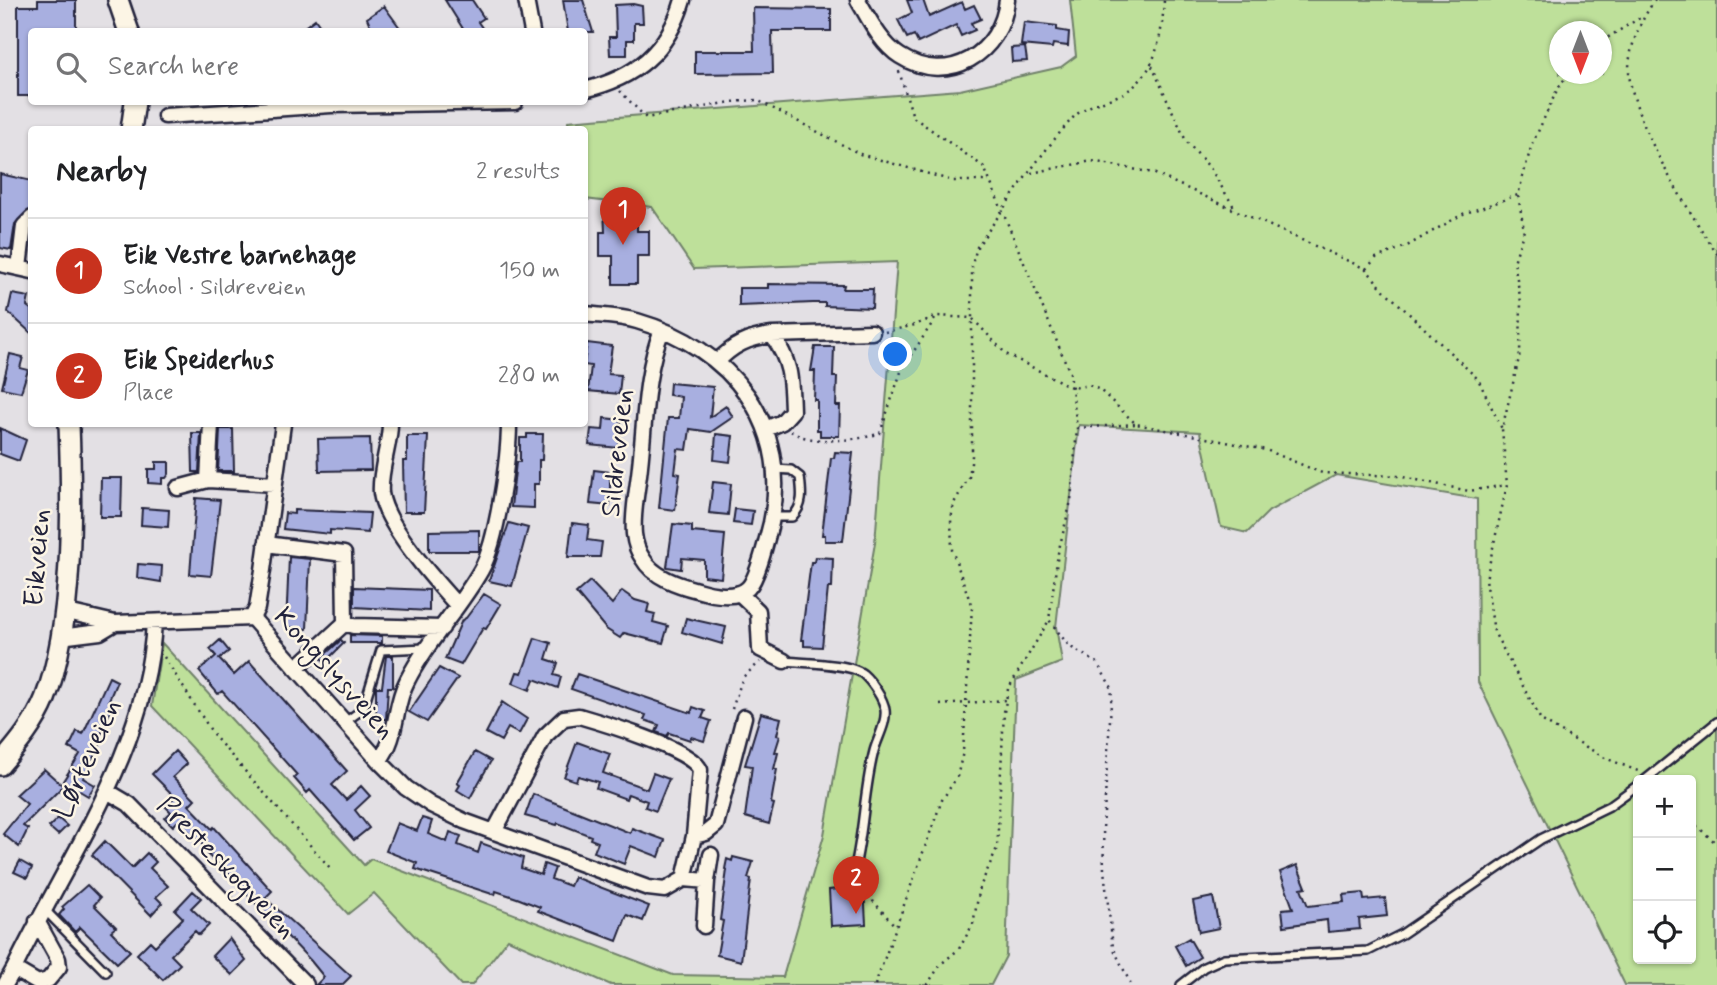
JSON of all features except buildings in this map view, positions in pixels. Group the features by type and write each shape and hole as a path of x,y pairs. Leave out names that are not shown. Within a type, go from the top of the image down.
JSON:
{"main road":[{"path":"118,0 128,28"},
{"path":"132,126 135,105"},
{"name":"Eikveien","path":"0,765 23,737 44,701 60,637 71,524 69,427"}],"street":[{"path":"526,0 531,28"},
{"path":"588,89 611,82 648,63 662,47 677,19 683,0"},
{"path":"858,0 878,33 900,56 931,67 949,67 975,58 995,39 1004,19 1007,0"},
{"path":"165,116 331,105"},
{"path":"0,264 25,270 24,226 28,222"},
{"path":"588,314 624,318 662,330 717,362 750,396 766,429 775,469 772,517 753,578 748,588 739,593 758,611 760,649 784,661"},
{"name":"Sildreveien","path":"662,330 652,369 640,467 634,522 637,548 656,573 683,586 716,594 739,593"},
{"path":"717,362 726,352 749,338 872,332"},
{"path":"766,429 782,422 792,411 792,379 786,355 772,335"},
{"path":"208,480 211,427"},
{"path":"252,618 257,608 283,427"},
{"path":"390,427 382,481 386,507 397,528 457,605"},
{"path":"379,761 392,741 400,695 425,648 442,628 483,567 490,545 509,427"},
{"path":"178,488 208,480 275,484"},
{"path":"266,544 344,554 345,623 296,667"},
{"name":"Kongslysveien","path":"63,611 115,623 252,618 379,761 406,788 431,805 494,832 648,888 665,890 684,879 708,881"},
{"name":"Lørteveien","path":"5,985 40,914 107,792 139,708 151,663 154,622"},
{"name":"Kongslysveien","path":"60,637 100,632 115,623"},
{"path":"345,623 354,626 442,628"},
{"path":"494,832 545,736 558,722 572,716 595,721 673,750 698,765 701,779 694,836 684,879"},
{"path":"694,836 706,833 716,825 744,717"},
{"name":"Presteskogveien","path":"107,792 129,804 306,985"},
{"path":"704,926 711,855"},
{"path":"14,969 38,983 48,980 56,973 58,959 40,914"}],"lane":[{"path":"772,517 792,517 798,510 802,497 800,477 791,470 775,469"},
{"path":"345,722 363,709 381,650 425,648"},
{"path":"784,661 851,668 863,674 884,702 886,713 874,752 863,806 858,857 852,878"},
{"path":"1653,775 1717,722"},
{"path":"1181,985 1204,967 1224,958 1368,951 1402,934 1541,839 1609,806 1633,789"},
{"path":"40,914 106,972"}],"path":[{"path":"875,985 942,800 957,777 962,752 972,607 952,550 951,519 954,503 969,477 972,456 972,265 977,247 1072,118 1094,102 1125,93 1152,65 1163,28 1164,0"},
{"path":"1655,0 1643,16 1630,57 1630,80 1649,135 1687,207 1717,254"},
{"path":"1612,34 1643,16"},
{"path":"900,56 898,65 914,117 984,167 1073,388 1077,428 1070,501 1058,553 1049,621 1008,689 997,848 980,887 973,924 959,949 941,964 928,985"},
{"path":"1152,65 1186,141 1210,167 1234,207"},
{"path":"611,82 646,118 731,102 757,100 860,155 953,181 989,181"},
{"path":"1561,84 1531,147 1518,195 1524,230 1514,262 1521,302 1520,354 1502,429 1507,485 1486,579 1494,632 1541,720 1640,775"},
{"path":"1031,173 1092,161 1153,173 1234,207 1366,269 1382,289 1478,379 1502,429"},
{"path":"1366,269 1376,258 1407,246 1463,214 1518,195"},
{"path":"872,332 915,325 937,316 972,318"},
{"path":"782,422 795,435 809,438 862,440 880,433 902,369 937,316"},
{"path":"972,318 1006,354 1073,388 1089,385 1100,390 1136,424"},
{"path":"1077,428 1136,424 1266,450 1322,473 1398,476 1469,491 1507,485"},
{"path":"1049,621 1069,646 1097,663 1112,688 1103,829 1104,870 1113,947 1132,985"},
{"path":"153,639 215,737 331,869"},
{"path":"940,705 1006,700"},
{"path":"1696,825 1717,844"},
{"path":"852,878 869,881 873,901 896,927"}],"green space":[{"path":"1070,0 1717,0 1717,985 1625,985 1478,682 1477,499 1336,475 1269,511 1247,533 1221,527 1200,432 1079,425 1056,627 1062,662 1016,680 1006,956 991,985 611,985 508,939 472,985 461,985 374,893 348,914 152,706 162,643 364,865 371,859 673,975 783,977 824,835 875,543 897,262 694,269 652,207 588,199 588,126 568,126 568,121 960,90 1061,67 1076,56"}],"place":[{"name":"Eik Vestre barnehage","path":"623,245"},
{"name":"Eik Speiderhus","path":"856,914"}]}
